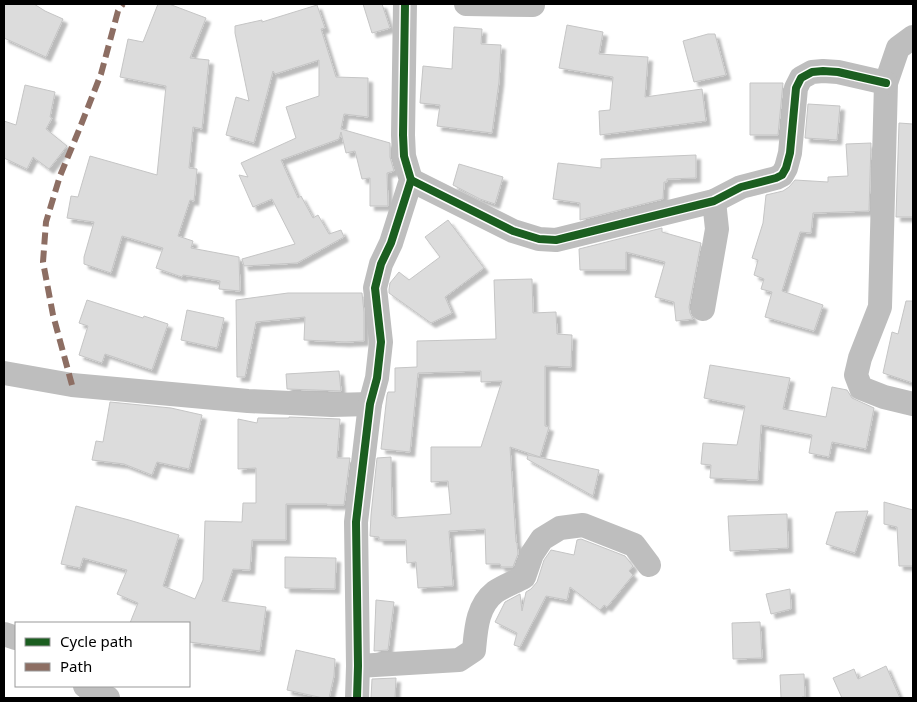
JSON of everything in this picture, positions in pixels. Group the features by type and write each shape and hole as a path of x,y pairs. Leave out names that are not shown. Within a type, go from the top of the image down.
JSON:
{"street":[{"path":"357,698 356,522 370,404 377,378 381,342 376,288 381,264 391,243 411,180 404,156 402,135 405,4"},
{"path":"466,4 533,4"},
{"path":"913,37 898,48 886,83 880,308 860,358 856,375 861,388 884,397 913,404"},
{"path":"411,180 513,231 540,239 556,240 714,201 741,187 782,175 790,153 796,88 801,78 812,72 838,72 886,83"},
{"path":"703,309 717,229 714,201"},
{"path":"4,373 72,385 248,401 332,405 370,404"},
{"path":"358,666 459,660 474,650 481,608 495,593 524,577 532,554 542,539 560,528 582,525 634,545 649,565"},
{"path":"87,687 108,698"}],"building":[{"path":"4,4 34,4 63,19 46,57 4,38"},
{"path":"158,4 169,4 206,18 190,58 209,60 202,129 193,127 189,168 197,169 194,201 190,200 178,236 193,241 191,248 239,257 240,291 219,289 220,281 183,275 182,277 156,268 163,248 122,236 111,273 84,264 84,257 94,222 67,218 71,196 78,197 90,156 157,175 166,86 120,77 128,39 143,42"},
{"path":"363,4 382,4 390,28 372,33"},
{"path":"317,5 325,28 321,29 336,77 368,78 368,117 344,114 341,129 390,143 390,157 394,171 387,173 388,206 370,206 370,178 362,179 355,151 346,153 341,132 339,139 281,160 298,198 301,196 313,218 318,215 329,234 341,230 344,237 297,263 244,266 242,259 295,244 272,199 253,207 239,175 248,177 241,163 296,138 286,107 319,96 319,60 275,74 273,71 254,143 226,135 236,97 249,101 235,26 262,20 262,22"},
{"path":"567,25 603,32 599,54 648,57 645,97 702,89 706,121 600,135 599,111 610,110 613,77 559,68"},
{"path":"454,27 482,29 481,44 501,45 499,82 492,133 437,126 440,105 420,103 423,66 452,69"},
{"path":"715,34 726,75 694,82 683,41"},
{"path":"750,83 783,83 778,135 750,135"},
{"path":"25,85 55,92 50,117 52,118 46,129 67,146 49,169 33,157 27,169 4,158 4,121 16,125"},
{"path":"808,104 840,106 837,140 805,138"},
{"path":"899,123 913,124 913,217 896,217"},
{"path":"871,143 869,211 813,213 811,233 800,232 782,291 823,305 814,331 765,317 772,292 761,289 764,279 754,275 758,260 752,258 763,223 766,195 783,191 795,180 828,182 828,177 848,176 846,144"},
{"path":"696,155 696,178 667,179 667,182 664,182 663,199 580,220 580,203 553,199 558,163 601,168 601,159"},
{"path":"459,164 503,177 495,204 480,199 453,185"},
{"path":"448,220 484,268 445,297 452,313 431,323 389,293 389,289 390,283 399,272 409,280 440,257 425,237"},
{"path":"662,228 662,232 701,243 689,307 693,319 676,321 674,302 655,297 665,262 626,252 626,270 580,270 579,249"},
{"path":"532,279 533,313 556,312 557,334 572,335 571,367 545,366 545,426 549,427 540,457 510,447 518,554 513,567 501,567 500,564 486,564 485,529 449,531 453,586 418,588 416,562 407,563 406,540 379,540 379,537 370,536 377,458 391,457 392,516 395,516 395,518 451,514 448,481 431,482 431,447 481,447 502,381 481,382 481,371 418,373 410,452 381,449 387,395 388,392 395,392 395,368 417,367 417,341 496,339 494,280"},
{"path":"288,293 362,293 364,341 304,340 305,317 256,322 245,377 237,377 236,300"},
{"path":"87,300 168,324 152,370 105,354 102,363 79,355 88,326 79,323"},
{"path":"906,301 913,301 913,383 883,373 892,332 898,334"},
{"path":"187,310 224,318 217,348 181,340"},
{"path":"710,365 790,378 783,409 826,417 832,387 847,390 852,398 874,408 866,449 832,442 829,457 809,453 812,435 761,425 758,480 710,478 711,465 701,464 703,443 737,445 745,406 704,398"},
{"path":"339,371 341,391 287,389 286,374"},
{"path":"110,402 171,408 202,415 189,469 157,462 152,475 124,464 92,460 96,441 103,442"},
{"path":"258,418 340,419 337,458 350,458 344,505 286,504 286,540 252,540 250,570 233,569 222,601 266,607 260,651 190,642 190,622 130,622 138,603 117,594 127,570 83,558 80,568 61,564 76,506 179,535 163,586 195,599 203,580 205,521 242,522 243,503 256,503 256,468 238,469 238,419 257,423"},
{"path":"528,455 599,470 593,496 527,459"},
{"path":"884,502 913,510 913,566 899,566 897,527 884,524"},
{"path":"868,511 855,553 826,544 836,512"},
{"path":"787,514 788,548 730,551 728,516"},
{"path":"581,539 625,556 633,566 629,571 633,575 607,607 604,605 600,610 570,587 567,600 546,596 520,647 514,645 517,633 495,622 505,602 520,594 522,611 526,592 537,582 544,560 551,550 574,555 577,540"},
{"path":"285,557 336,558 335,589 285,588"},
{"path":"790,589 791,609 771,614 766,594"},
{"path":"376,600 394,602 388,650 374,651"},
{"path":"760,622 762,658 733,659 732,623"},
{"path":"296,650 335,659 334,676 329,698 287,690"},
{"path":"886,666 900,698 842,698 833,678 854,669 858,679"},
{"path":"804,674 805,697 781,698 780,675"},
{"path":"396,678 395,698 371,698 372,679"}],"marked path":[{"path":"72,385 53,315 43,262 46,222 60,176 101,74 118,11 123,4"}],"cycle path":[{"path":"357,698 356,522 370,404 377,378 381,342 375,288 381,264 391,243 411,180 404,156 403,135 405,4"},
{"path":"411,180 513,231 539,239 556,240 714,201 741,187 782,175 790,153 796,88 801,78 812,72 838,72 886,83"}]}
